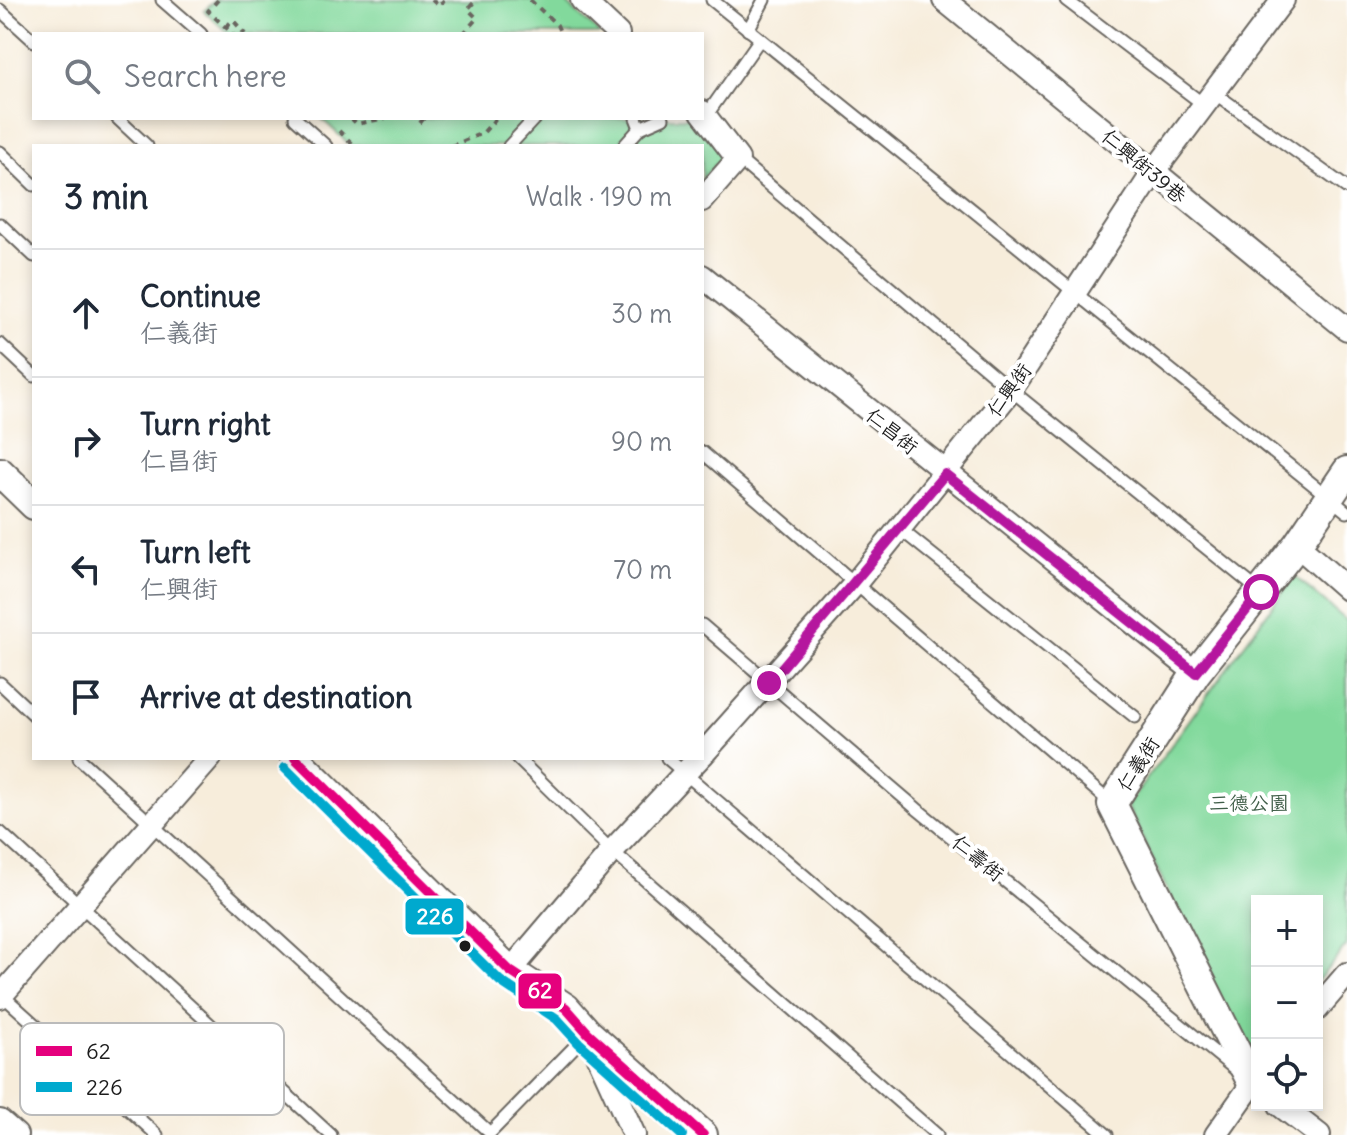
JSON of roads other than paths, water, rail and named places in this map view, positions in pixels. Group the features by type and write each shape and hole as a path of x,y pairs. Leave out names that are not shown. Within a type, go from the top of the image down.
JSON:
{"street":[{"path":"582,0 609,31"},
{"name":"仁興街39巷","path":"944,0 1347,329"},
{"name":"仁興街","path":"704,752 854,585 1011,390 1153,173 1283,0"},
{"path":"704,114 738,159 704,198"},
{"name":"仁昌街","path":"704,278 1196,673"},
{"name":"仁義街","path":"1251,1075 1112,804 1196,673 1297,545 1338,504 1347,471"},
{"path":"0,472 32,503"},
{"path":"1297,545 1347,589"},
{"path":"1,994 208,760"},
{"path":"297,760 510,971 566,1008 588,1033 703,1135"},
{"name":"仁興街","path":"510,971 612,851 695,762"},
{"path":"1323,1004 1343,986"},
{"path":"588,1033 634,1135"},
{"path":"1216,1135 1251,1088"},
{"path":"1288,1111 1319,1135"},
{"path":"0,1121 16,1135"}],"lane":[{"path":"162,0 178,4 199,32"},
{"path":"712,0 1338,504"},
{"path":"748,30 764,0"},
{"path":"1066,0 1208,98 1347,188"},
{"path":"0,10 32,39"},
{"path":"704,114 760,39"},
{"path":"119,120 145,144"},
{"path":"297,120 324,144"},
{"path":"511,144 533,120"},
{"path":"625,144 638,123"},
{"path":"0,152 32,183"},
{"path":"738,159 1011,390 1261,592"},
{"path":"0,224 32,254"},
{"path":"0,344 32,374"},
{"path":"704,454 1112,804"},
{"path":"900,529 1135,717"},
{"name":"仁壽街","path":"704,627 1251,1080"},
{"path":"0,683 32,713"},
{"path":"81,760 490,1133 588,1033"},
{"path":"519,760 612,851 937,1135"},
{"path":"695,762 1107,1135"},
{"path":"0,832 207,1023"},
{"path":"1,994 33,1023"},
{"path":"284,1092 331,1135"},
{"path":"135,1115 157,1135"}],"park label":[{"name":"三德公園","path":"1249,803"}]}
